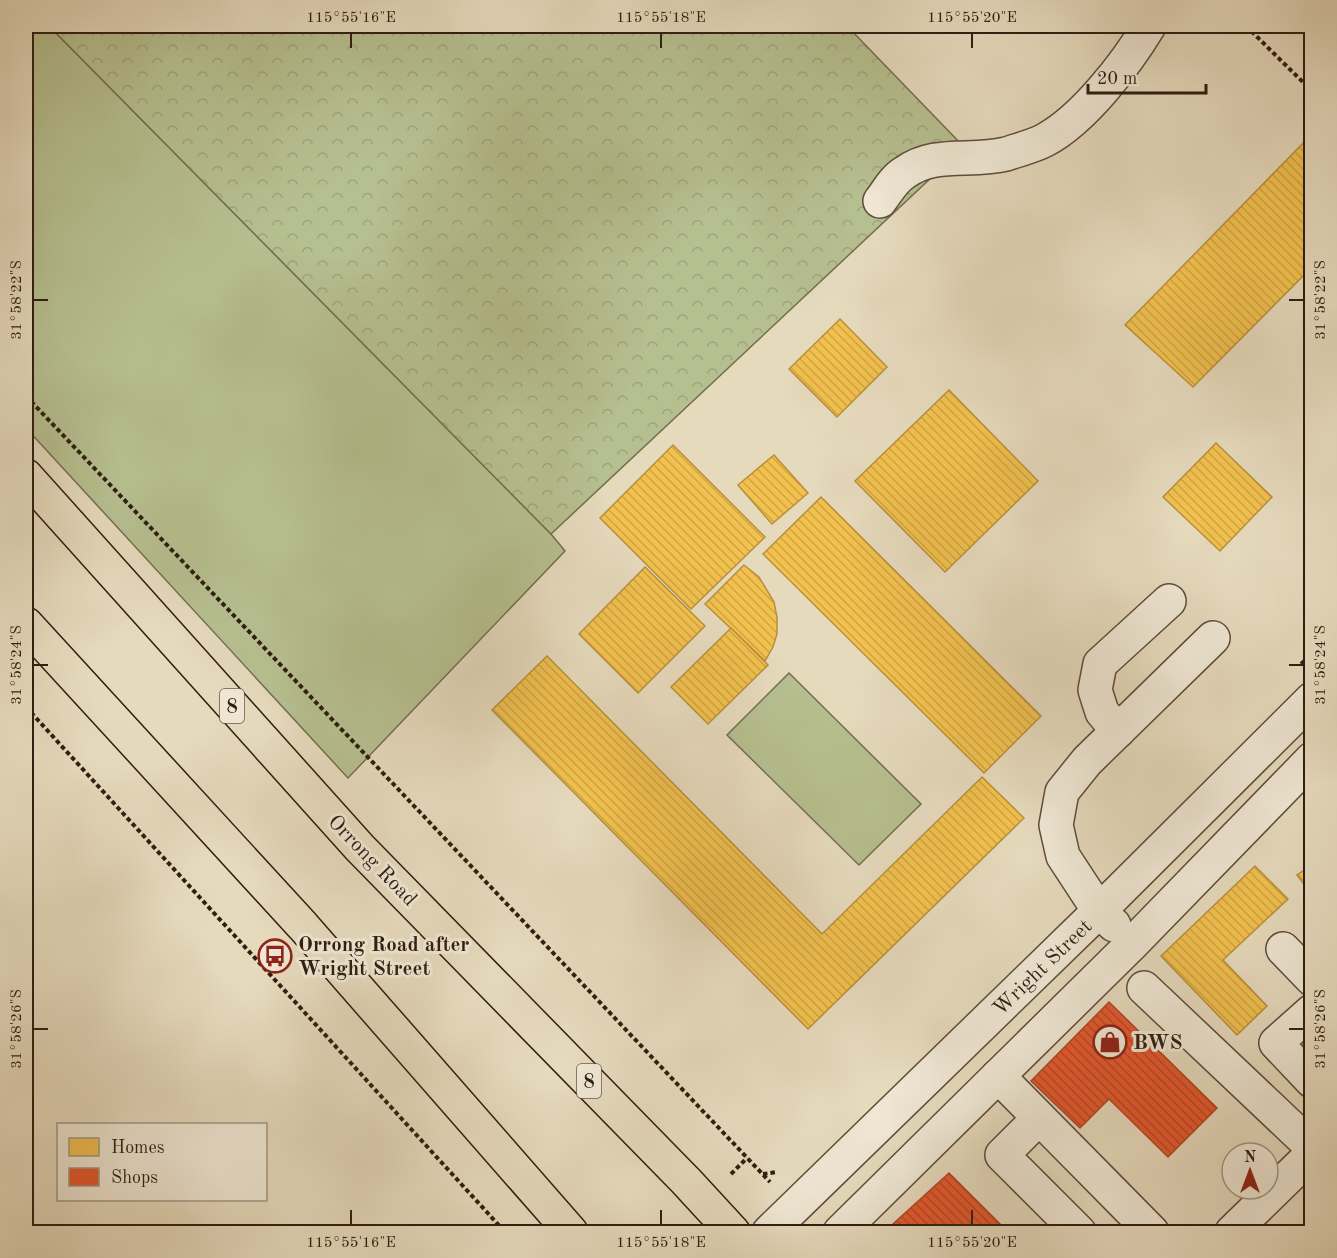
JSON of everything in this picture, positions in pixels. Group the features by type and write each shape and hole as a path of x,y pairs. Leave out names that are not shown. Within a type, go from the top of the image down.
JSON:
{"highway":[{"name":"Orrong Road","path":"26,476 360,848 686,1181 733,1233"},
{"path":"26,624 303,926 571,1233"}],"street":[{"path":"880,201 903,173 938,158 972,158 1005,154 1044,140 1076,118 1131,55 1149,26"},
{"path":"1118,731 1102,712 1095,690 1100,664 1169,601"},
{"path":"1133,943 1099,911 1063,856 1056,825 1062,792 1087,761 1213,638"},
{"name":"Wright Street","path":"769,1233 1099,911 1311,699"},
{"path":"840,1233 1133,943 1311,759"},
{"path":"1282,949 1311,979"},
{"path":"1144,988 1311,1147"},
{"path":"1311,1011 1276,1043 1311,1081"},
{"path":"998,1076 1152,1233"},
{"path":"1039,1118 1002,1155 1079,1233"},
{"path":"1232,1233 1311,1154"}],"path":[{"path":"1246,26 1311,91"},
{"path":"26,396 763,1174"},
{"path":"26,707 505,1233"},
{"path":"26,1227 31,1233"}],"green space":[{"path":"26,26 49,26 551,534 565,551 348,778 26,428"},
{"path":"49,26 847,26 964,147 551,534"},
{"path":"789,673 921,804 859,865 727,735"}],"building: Homes":[{"path":"1312,134 1312,267 1193,387 1125,325"},
{"path":"840,319 887,367 837,417 789,369"},
{"path":"949,390 1038,481 945,572 855,481"},
{"path":"1216,443 1272,497 1220,551 1163,497"},
{"path":"673,445 765,537 691,609 600,518"},
{"path":"774,455 808,493 772,524 738,485"},
{"path":"821,497 1041,716 984,773 763,554"},
{"path":"744,565 759,577 774,602 777,634 765,661 705,604"},
{"path":"645,567 705,626 638,693 579,634"},
{"path":"731,628 768,665 708,724 671,687"},
{"path":"547,656 822,934 982,777 1024,818 808,1029 492,710"},
{"path":"1312,865 1312,895 1297,875"},
{"path":"1255,866 1288,899 1223,960 1267,1006 1237,1035 1161,956"}],"building: Shops":[{"name":"BWS","path":"1109,1002 1217,1108 1168,1157 1109,1099 1080,1128 1031,1081"},
{"path":"949,1173 1002,1226 995,1232 888,1232 893,1224"}],"place":[{"name":"Orrong Road after Wright Street","path":"275,956"},
{"name":"BWS","path":"1110,1042"}]}
